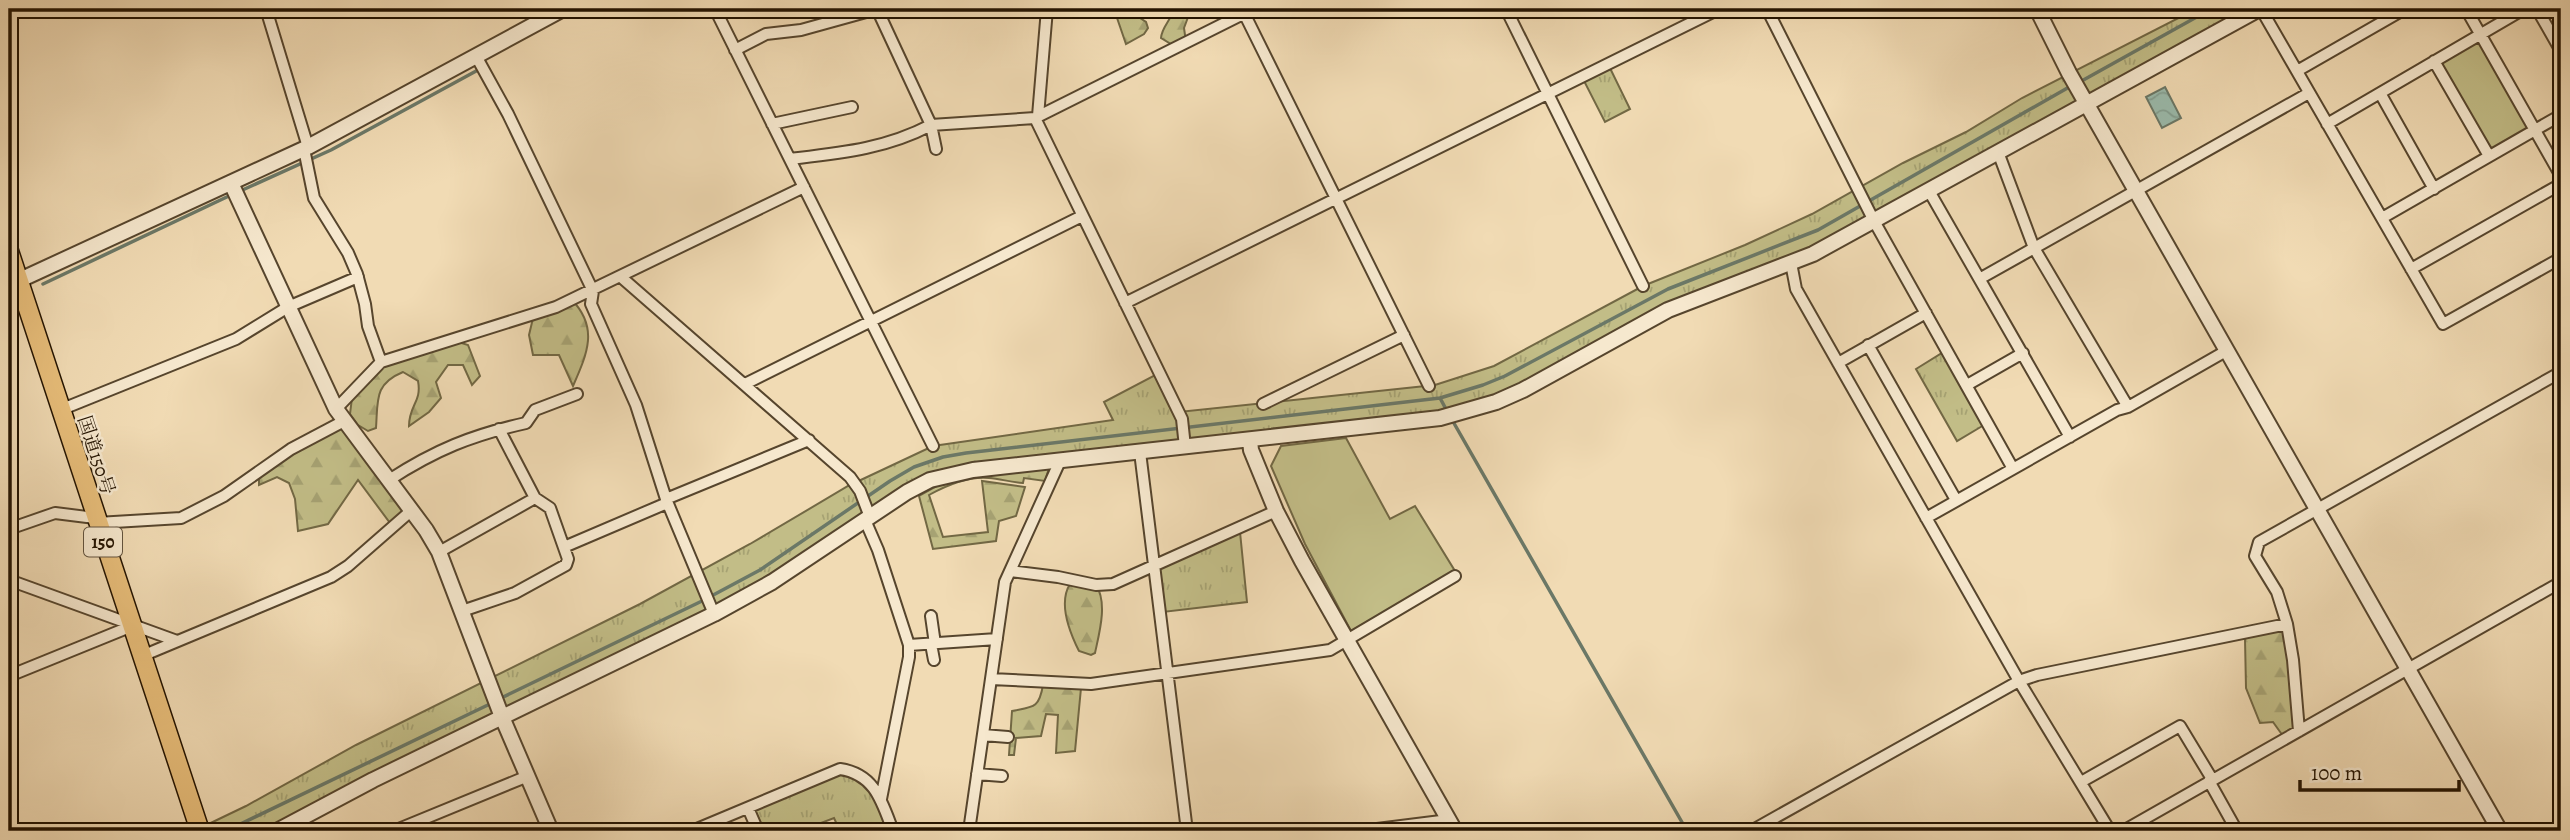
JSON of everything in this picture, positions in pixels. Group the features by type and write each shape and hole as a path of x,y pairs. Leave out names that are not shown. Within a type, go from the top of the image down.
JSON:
{"highway":[{"name":"国道150号","path":"9,251 14,283 60,410 200,831"}],"street":[{"path":"266,9 306,148 314,198 348,253 358,277 368,326 381,362"},
{"path":"14,283 306,148 563,9"},
{"path":"715,9 933,446"},
{"path":"735,50 766,34 801,30 877,9 931,125 936,149"},
{"path":"1047,9 1036,117 1182,419 1185,444"},
{"path":"1506,9 1643,286"},
{"path":"1125,303 1719,9"},
{"path":"1767,9 1873,218 2012,467"},
{"path":"2037,9 2069,73 2500,831"},
{"path":"277,831 373,780 772,582 907,492 939,478 973,470 1140,452 1185,444 1250,440 1440,418 1465,412 1523,390 1668,310 1791,263 2260,9 2443,324 2561,258"},
{"path":"2297,71 2405,9"},
{"path":"2466,9 2561,176"},
{"path":"2328,124 2524,9"},
{"path":"2537,9 2561,51"},
{"path":"790,159 870,149 914,134 931,125 1036,117 1249,11 1335,199 1429,386"},
{"path":"476,56 508,114 593,291 591,304 636,405 666,501 713,611"},
{"path":"2434,61 2489,156"},
{"path":"1981,278 2309,93"},
{"path":"2380,93 2434,188"},
{"path":"772,124 852,107"},
{"path":"2382,218 2561,115"},
{"path":"1997,152 2034,248 2128,407"},
{"path":"231,183 340,415 412,510 439,552 502,718 551,831"},
{"path":"2411,269 2561,184"},
{"path":"9,529 55,513 96,521 181,518 225,496 340,415 381,362 556,307 804,187"},
{"path":"1928,191 1981,278 2070,437"},
{"path":"745,384 1082,216"},
{"path":"1791,263 1796,289 2019,681 2110,831"},
{"path":"60,410 236,339 288,307 358,277"},
{"path":"621,277 809,440 850,477 860,491 909,645 909,657 881,799"},
{"path":"1838,363 1926,313"},
{"path":"1263,404 1404,335"},
{"path":"1868,345 1956,500"},
{"path":"1926,518 2012,467 2117,410 2128,407 2226,351"},
{"path":"1967,386 2023,353"},
{"path":"2299,731 2287,624 2277,592 2255,556 2259,542 2561,372"},
{"path":"389,480 422,458 484,433 526,423 535,410 577,394"},
{"path":"462,611 515,593 566,565 568,559 550,508 535,498 499,429"},
{"path":"564,547 809,440"},
{"path":"1250,440 1251,450 1276,511 1452,826 1362,831"},
{"path":"1140,452 1187,831"},
{"path":"969,831 1005,582 1060,461"},
{"path":"439,552 535,498"},
{"path":"142,656 331,577 348,566 412,510"},
{"path":"1010,571 1096,585 1127,579 1276,511"},
{"path":"991,679 1091,684 1330,650 1455,576"},
{"path":"9,580 177,641"},
{"path":"2123,831 2561,582"},
{"path":"931,616 934,660"},
{"path":"1751,831 2019,681 2036,675 2287,624"},
{"path":"9,676 132,626"},
{"path":"909,645 996,639"},
{"path":"2081,782 2180,726 2237,831"},
{"path":"983,735 1008,737"},
{"path":"692,831 840,769 863,776 874,786 893,831"},
{"path":"977,774 1002,776"},
{"path":"394,831 528,776"},
{"path":"748,808 758,831"}],"green space":[{"path":"1109,9 1145,9 1140,18 1146,22 1148,28 1144,34 1126,44 1116,15"},
{"path":"1173,9 1191,9 1184,28 1186,42 1176,47 1161,38"},
{"path":"2196,9 2258,9 1795,261 1667,305 1486,405 925,483 740,595 272,831 194,831 246,806 356,745 640,604 848,486 933,446 1113,420 1104,402 1159,373 1179,412 1435,385 1494,366 1643,286 1745,245 1812,214 1903,163 1966,132 2022,98"},
{"path":"2480,33 2536,130 2493,155 2438,58"},
{"path":"1608,64 1630,109 1605,122 1582,77"},
{"path":"572,300 586,321 588,331 583,363 573,386 559,355 533,355 529,335 534,314"},
{"path":"452,340 468,345 480,376 472,385 463,365 448,365 436,382 441,398 429,412 409,426 419,388 418,381 403,372 387,382 379,394 376,428 368,431 358,425 350,414 353,390 381,362"},
{"path":"1942,353 1984,425 1957,441 1916,369"},
{"path":"347,424 412,510 393,527 358,480 328,524 298,531 295,499 289,483 277,477 259,485 259,471"},
{"path":"1346,438 1390,519 1415,506 1455,571 1351,631 1305,544 1271,466 1281,446"},
{"path":"1049,468 1045,481 1024,478 1023,483 973,478 929,495 943,537 988,532 982,481 1025,487 1016,516 999,521 996,541 933,549 919,496 946,481 974,472"},
{"path":"1240,532 1247,602 1163,612 1154,565"},
{"path":"1070,584 1096,585 1100,592 1100,628 1095,653 1091,655 1079,651 1069,627 1065,600"},
{"path":"2287,624 2299,726 2283,736 2273,722 2260,723 2246,688 2245,639 2255,631"},
{"path":"1043,685 1081,688 1075,751 1056,753 1058,715 1046,714 1041,736 1016,738 1014,755 1009,755 1012,711 1034,706"},
{"path":"840,769 868,781 877,799 886,831 840,831 834,818 800,831 764,831 753,806"}],"water":[{"path":"2165,87 2181,118 2162,128 2146,97"}],"waterway":[{"path":"2078,83 2211,9"},
{"path":"238,192 331,150 478,70 478,67"},
{"path":"499,699 760,570 914,467 943,457 966,453 1440,398 1483,385 1505,376 1668,289 1818,230 2071,86"},
{"path":"43,284 231,195"},
{"path":"9,202 17,228"},
{"path":"1440,398 1447,411"},
{"path":"1451,418 1687,831"},
{"path":"226,831 492,703"}]}
